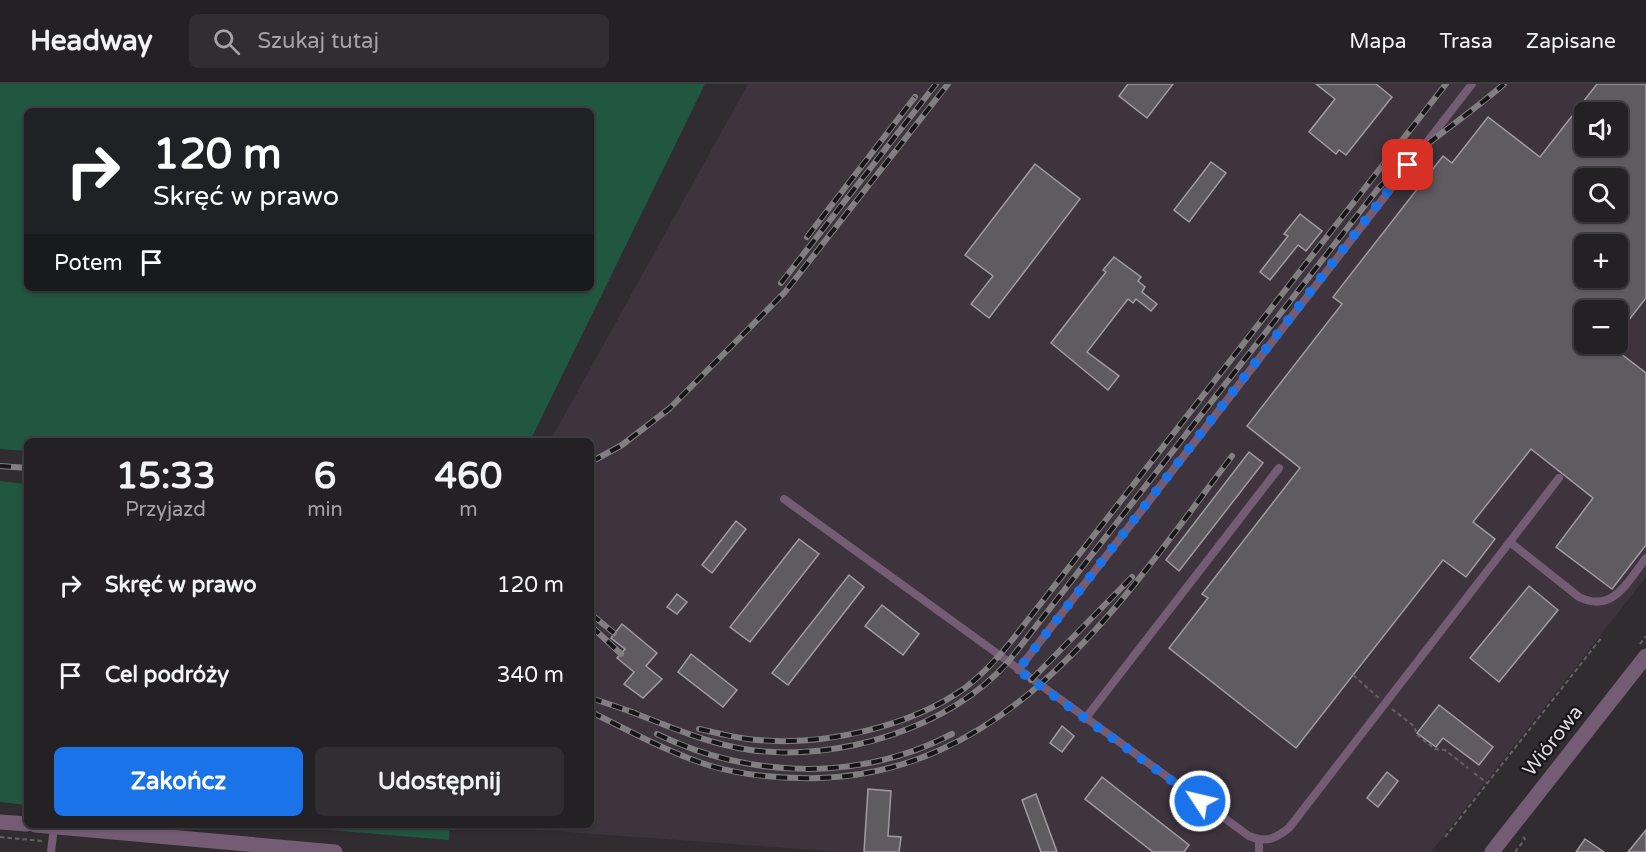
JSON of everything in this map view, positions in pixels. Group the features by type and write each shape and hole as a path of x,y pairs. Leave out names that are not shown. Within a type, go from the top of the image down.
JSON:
{"street":[{"name":"Wiórowa","path":"1492,852 1646,656"},
{"path":"0,822 24,824"},
{"path":"65,828 335,852"}],"lane":[{"path":"1018,670 1472,84"},
{"path":"1085,719 1279,468"},
{"path":"784,499 1085,719 1249,836 1259,840 1270,839 1289,828 1559,478"},
{"path":"1511,543 1579,597 1589,602 1609,599 1619,592 1646,558"},
{"path":"51,852 54,828"},
{"path":"1259,840 1259,852"}],"path":[{"path":"1445,837 1602,637"},
{"path":"1353,675 1415,727 1416,734 1435,749 1445,750 1468,768"},
{"path":"1474,773 1487,783"}],"shaded area":[{"path":"748,84 1646,84 1646,577 1431,852 842,852 512,828 594,828 594,438 552,438"}],"green space":[{"path":"0,84 705,84 531,438 24,438 24,451 0,449"},
{"path":"0,481 24,484 24,805 0,802"},
{"path":"306,828 450,828 449,840"}],"building":[{"path":"1128,84 1173,84 1147,118 1119,96"},
{"path":"1316,84 1376,84 1392,97 1346,155 1339,150 1336,154 1309,132 1335,99"},
{"path":"1597,84 1646,84 1646,298 1628,321 1628,300 1574,300 1574,354 1621,354 1646,373 1646,545 1612,589 1556,547 1593,498 1531,449 1473,522 1495,539 1466,577 1443,560 1296,748 1169,648 1208,598 1202,594 1300,468 1247,426 1342,304 1333,297 1443,156 1452,163 1488,117 1540,157 1574,113 1574,156 1628,156 1628,102 1583,102"},
{"path":"1211,162 1226,173 1189,222 1174,210"},
{"path":"1035,164 1080,199 989,318 971,304 993,276 965,255"},
{"path":"1300,214 1322,231 1306,251 1298,245 1270,280 1260,272 1288,236 1284,234"},
{"path":"1114,257 1141,277 1138,281 1145,287 1142,292 1157,304 1151,311 1136,299 1133,303 1128,299 1087,352 1119,376 1108,390 1051,343 1106,272 1103,270"},
{"path":"1249,452 1263,463 1179,571 1166,560"},
{"path":"736,521 746,529 712,573 702,565"},
{"path":"799,539 819,554 750,642 730,627"},
{"path":"849,575 864,587 788,685 772,673"},
{"path":"1529,586 1558,610 1499,682 1470,658"},
{"path":"677,594 687,602 677,614 667,607"},
{"path":"882,605 919,634 903,655 865,626"},
{"path":"622,624 657,653 646,666 662,679 643,698 624,684 634,672 617,658 625,649 611,638"},
{"path":"691,654 737,690 723,707 678,672"},
{"path":"1439,705 1493,747 1479,765 1443,738 1436,747 1417,733"},
{"path":"1062,726 1074,736 1062,752 1050,743"},
{"path":"1387,772 1398,781 1378,807 1367,798"},
{"path":"1102,777 1189,845 1184,852 1153,852 1085,799"},
{"path":"868,789 891,791 888,836 901,837 899,852 864,852"},
{"path":"1036,794 1057,852 1041,852 1022,800"},
{"path":"1646,830 1646,852 1628,852"},
{"path":"1585,839 1604,852 1576,852"}],"railway":[{"path":"781,283 936,84"},
{"path":"594,460 622,445 670,408 785,292 948,84"},
{"path":"699,729 758,740 810,740 838,736 866,731 919,713 943,702 972,683 1013,639 1446,84"},
{"path":"629,711 688,734 734,747 784,752 819,751 890,736 955,706 983,686 1008,662 1377,190 1422,148 1504,84"},
{"path":"807,237 915,97"},
{"path":"594,713 695,761 737,772 764,776 819,778 888,768 951,745 1007,710 1059,667 1106,618 1150,565 1232,456"},
{"path":"0,466 24,468"},
{"path":"1031,680 1132,577"},
{"path":"594,616 614,633"},
{"path":"594,629 621,654"},
{"path":"594,699 635,713"},
{"path":"657,734 693,749 729,760 805,769 843,767 880,761 917,750 952,734"}],"route":[{"path":"1200,801 1018,670 1408,165"}]}
